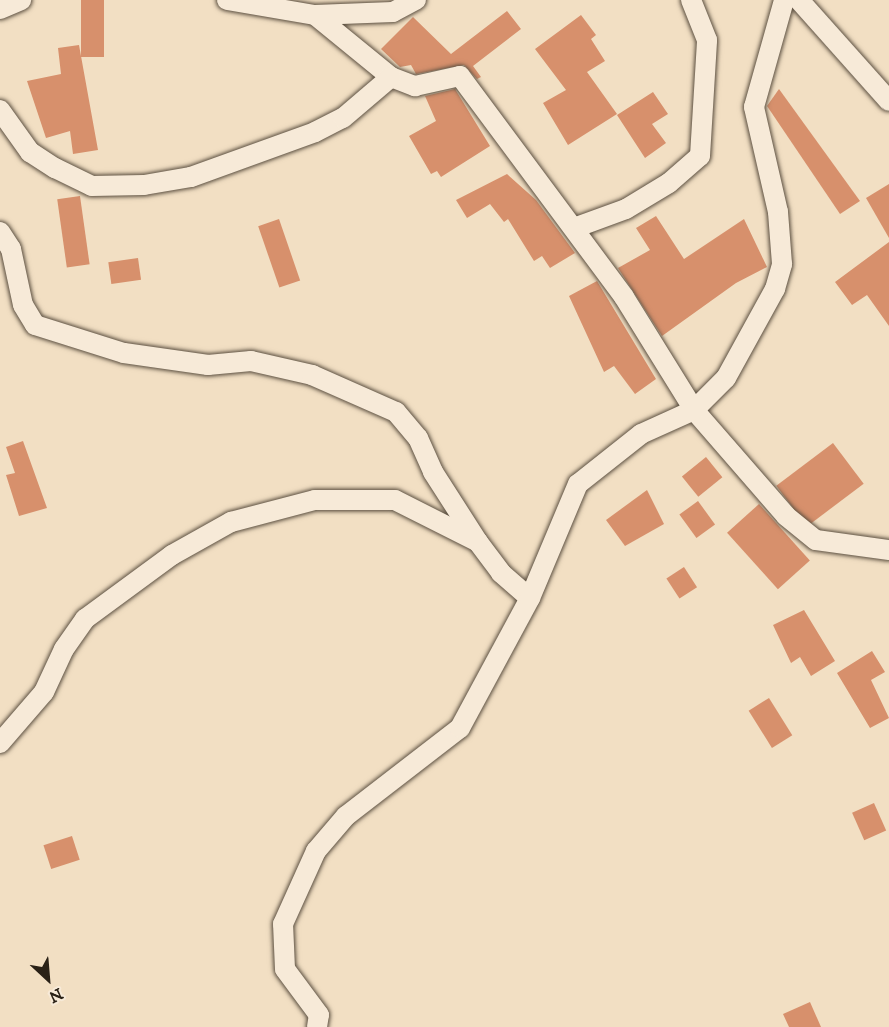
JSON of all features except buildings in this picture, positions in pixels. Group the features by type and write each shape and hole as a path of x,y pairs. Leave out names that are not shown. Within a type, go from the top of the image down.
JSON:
{"street":[{"path":"0,9 21,0"},
{"path":"226,0 315,15 393,12 416,0"},
{"path":"574,228 626,209 669,183 700,156 708,40 691,0"},
{"path":"317,1027 319,1015 285,969 283,924 316,851 346,816 460,728 530,598 578,484 641,434 693,410 743,353 775,289 782,264 778,212 753,107 784,0"},
{"path":"799,0 889,101"},
{"path":"315,15 391,77 415,86 460,76 624,297 693,410 786,516 816,540 889,550"},
{"path":"0,110 30,152 55,168 92,186 144,185 191,177 315,132 343,118 391,77"},
{"path":"0,232 11,249 23,305 35,325 124,353 208,365 251,361 312,375 396,412 418,438 433,472 478,542 501,573 530,598"},
{"path":"0,743 44,692 64,649 85,619 172,555 231,522 315,500 395,500 478,542"}]}
